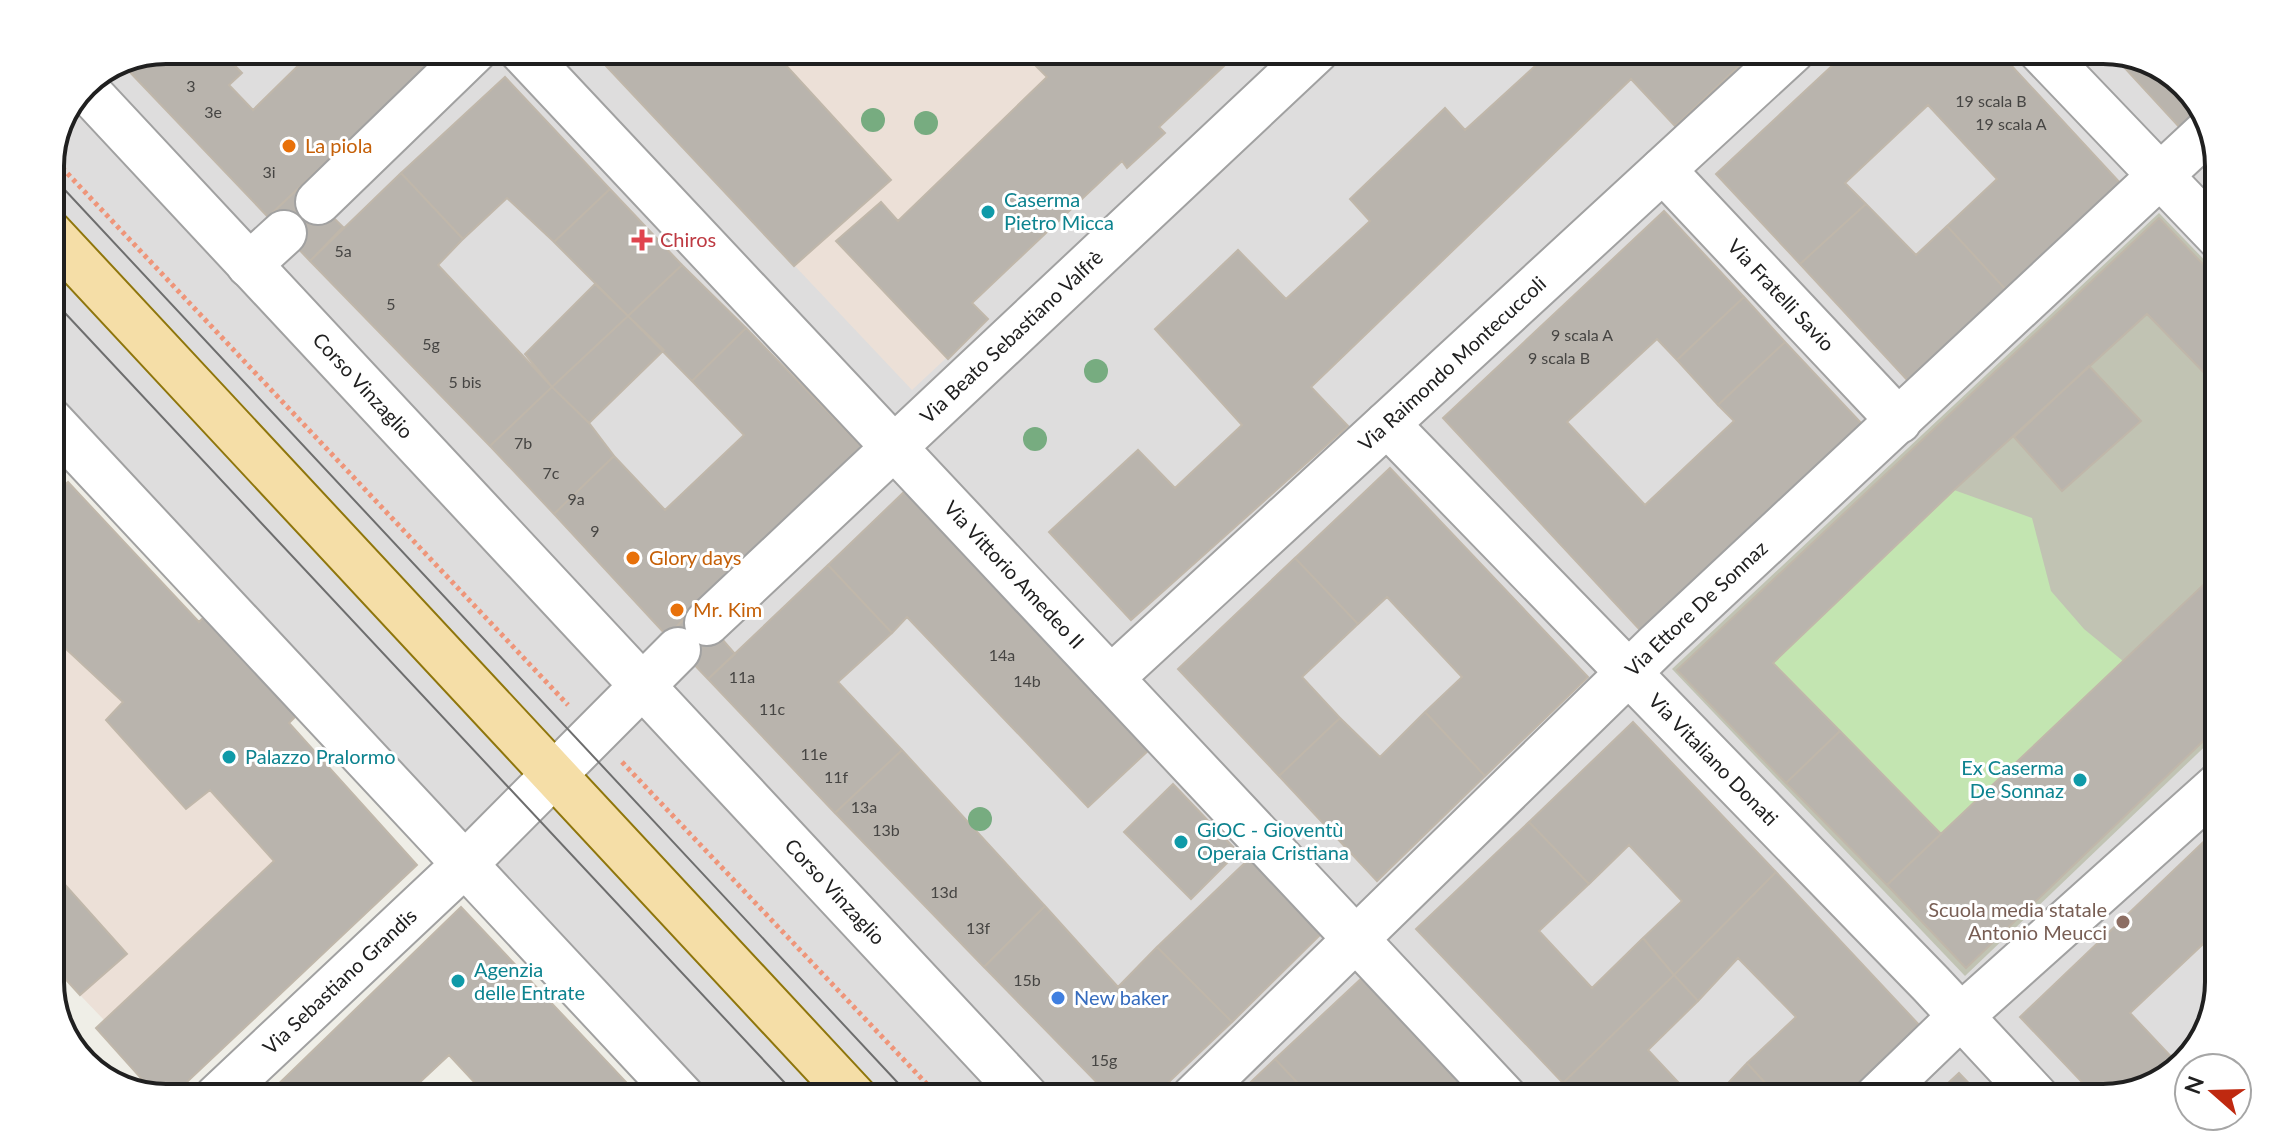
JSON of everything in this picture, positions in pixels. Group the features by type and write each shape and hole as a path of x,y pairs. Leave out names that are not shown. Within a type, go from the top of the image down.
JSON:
{"main road":[{"path":"64,248 842,1084"}],"street":[{"path":"318,202 461,64"},
{"name":"Via Vittorio Amedeo II","path":"534,64 1492,1084"},
{"name":"Via Beato Sebastiano Valfrè","path":"641,684 1302,64"},
{"name":"Via Raimondo Montecuccoli","path":"1111,678 1778,64"},
{"path":"2053,64 2205,223"},
{"name":"Corso Vinzaglio","path":"92,96 1014,1084"},
{"name":"Via Ettore De Sonnaz","path":"1207,1084 1628,673 2201,137"},
{"name":"Via Fratelli Savio","path":"1663,170 1899,421"},
{"path":"249,265 284,233"},
{"name":"Via Vitaliano Donati","path":"1387,424 2024,1084"},
{"path":"64,446 465,864 670,1084"},
{"path":"465,864 641,684"},
{"path":"1891,1084 1960,1017 2205,798"},
{"name":"Via Sebastiano Grandis","path":"231,1084 465,864"}],"path":[{"path":"64,170 927,1084"}],"shaded area":[{"path":"166,64 2103,64 2136,69 2160,81 2188,109 2200,133 2205,159 2205,982 2200,1015 2188,1039 2177,1052 2173,1052 2170,1059 2129,1081 2103,1084 681,1084 64,463 64,159 72,127 81,109 109,81 146,66"},
{"path":"604,64 1226,64 1159,126 1165,133 1127,168 1121,162 973,303 988,319 912,390"},
{"path":"2159,213 2205,261 2205,746 1965,976 1672,669"},
{"name":"Palazzo Pralormo","path":"64,511 198,622 204,617 296,716 289,723 417,865 185,1084 144,1082 96,1028 104,1020 80,995 126,954 64,884"}],"green space":[{"path":"1954,490 2032,518 2051,591 2084,629 2123,661 1941,834 1773,663"}],"building":[{"path":"166,64 233,64 242,73 229,85 253,110 300,64 429,64 268,217 129,71"},
{"path":"604,64 785,64 891,180 794,266"},
{"name":"Caserma Pietro Micca","path":"1034,64 1226,64 1159,127 1165,133 1127,168 1122,161 972,303 988,319 948,359 836,241 881,202 898,221 1047,77"},
{"path":"1537,64 1741,64 1675,126 1631,79 1311,387 1348,426 1131,620 1049,532 1138,450 1175,488 1242,425 1155,329 1238,250 1286,299 1370,221 1350,199 1445,108 1465,130"},
{"path":"1834,64 2010,64 2122,185 2008,292 1947,226 1997,179 1928,105 1845,183 1866,204 1800,264 1716,174"},
{"path":"2123,66 2160,81 2180,99 2193,119 2182,130"},
{"path":"505,77 610,189 554,242 507,198 463,239 401,173"},
{"path":"401,173 463,239 438,265 552,387 490,446 310,261"},
{"path":"301,186 343,227 310,261 268,217"},
{"path":"610,189 682,265 628,316 554,242"},
{"path":"1866,204 1916,255 1947,226 2008,292 1910,383 1800,264"},
{"path":"1664,211 1744,297 1677,360 1657,339 1567,422 1645,505 1734,421 1718,405 1785,342 1862,424 1641,631 1443,418"},
{"path":"2159,218 2205,266 2205,374 2147,314 1954,490 1773,663 1840,731 1786,783 1677,670"},
{"path":"682,265 746,328 692,381 628,316"},
{"path":"595,284 628,316 552,387 525,354"},
{"path":"1744,297 1785,342 1718,405 1677,360"},
{"path":"628,316 664,350 589,423 552,387"},
{"path":"746,328 862,447 667,636 554,514 614,456 665,510 744,435 692,381"},
{"path":"2089,366 2141,421 2062,491 2014,437"},
{"path":"552,387 589,423 614,456 554,514 490,446"},
{"path":"1390,468 1588,677 1485,776 1425,712 1462,677 1387,597 1358,624 1295,558"},
{"name":"Palazzo Pralormo","path":"68,482 199,622 204,617 296,716 289,723 417,865 185,1084 144,1082 96,1028 274,861 210,790 186,809 106,720 123,702 64,647 64,486"},
{"path":"905,491 1150,749 1088,807 907,617 892,633 828,565"},
{"path":"1295,558 1358,624 1302,677 1340,718 1279,776 1178,669"},
{"path":"828,565 892,633 838,682 902,750 835,813 708,679"},
{"name":"Ex Caserma De Sonnaz","path":"2205,583 2205,739 1966,968 1887,885"},
{"path":"695,608 735,654 708,679 667,636"},
{"path":"1425,712 1485,776 1377,881 1279,776 1340,718 1380,757"},
{"path":"1633,722 1776,872 1674,975 1643,938 1682,901 1629,845 1589,884 1529,822"},
{"path":"1840,731 1941,834 1887,885 1786,783"},
{"path":"902,750 1045,906 984,967 835,813"},
{"name":"GiOC - Gioventù Operaia Cristiana","path":"1173,784 1238,852 1191,899 1124,832"},
{"path":"1529,822 1589,884 1539,931 1592,988 1643,938 1674,975 1563,1083 1416,929"},
{"path":"2205,840 2205,942 2130,1013 2172,1057 2154,1070 2129,1081 2084,1084 2020,1017"},
{"path":"1251,857 1321,934 1232,1022 1157,947"},
{"path":"1776,872 1922,1028 1863,1084 1766,1084 1747,1063 1796,1017 1738,958 1698,1001 1674,975"},
{"path":"64,884 127,954 80,995 64,977"},
{"path":"1045,906 1118,987 1157,947 1232,1022 1167,1084 1098,1084 984,967"},
{"name":"Agenzia delle Entrate","path":"461,907 628,1084 476,1084 449,1055 418,1084 278,1084"},
{"path":"1674,975 1698,1001 1648,1050 1680,1084 1563,1083"},
{"path":"1364,976 1466,1084 1299,1084 1275,1059"},
{"path":"1275,1059 1299,1084 1249,1084"},
{"path":"1747,1063 1766,1084 1727,1084"},
{"path":"1959,1073 1970,1084 1947,1084"}],"tram line":[{"path":"64,189 899,1084"},
{"path":"64,312 786,1084"}],"place":[{"name":"La piola","path":"289,146"},
{"name":"Caserma Pietro Micca","path":"988,212"},
{"name":"Chiros","path":"642,240"},
{"name":"Glory days","path":"633,558"},
{"name":"Mr. Kim","path":"677,610"},
{"name":"Palazzo Pralormo","path":"229,757"},
{"name":"Ex Caserma De Sonnaz","path":"2080,780"},
{"name":"GiOC - Gioventù Operaia Cristiana","path":"1181,842"},
{"name":"Scuola media statale Antonio Meucci","path":"2123,922"},
{"name":"Agenzia delle Entrate","path":"458,981"},
{"name":"New baker","path":"1058,998"}]}
